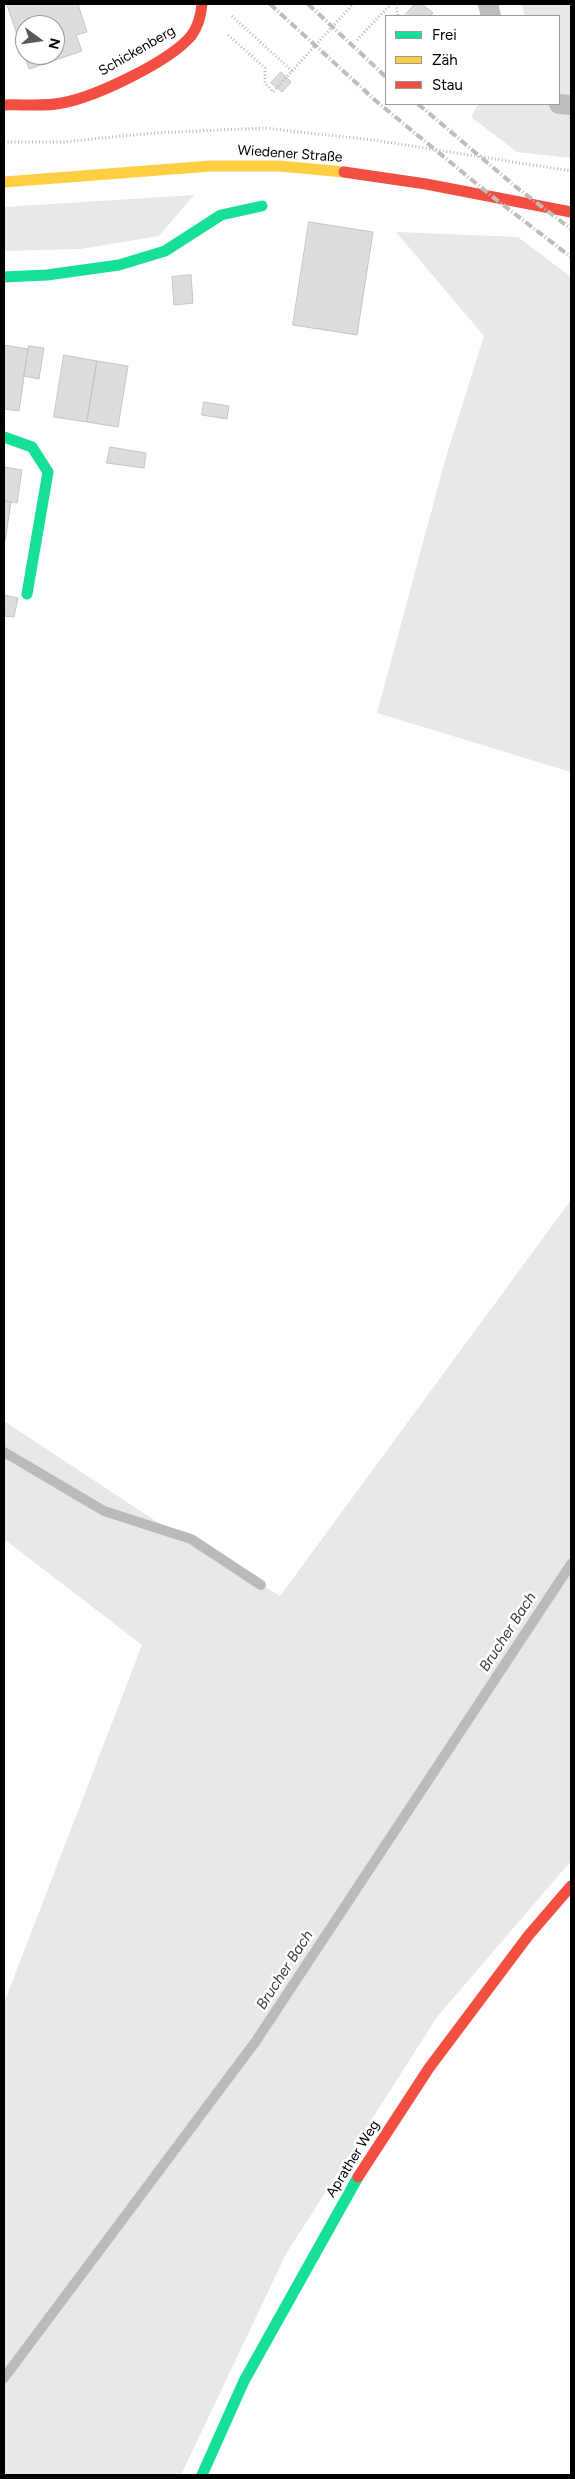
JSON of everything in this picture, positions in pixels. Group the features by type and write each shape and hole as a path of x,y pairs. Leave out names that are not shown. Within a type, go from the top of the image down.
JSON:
{"street":[{"name":"Schickenberg","path":"4,105 63,103 114,84 174,50 190,37 201,19 202,4"},
{"name":"Wiedener Straße","path":"4,182 176,167 280,166 397,180 571,212"},
{"path":"4,277 47,275 119,265 164,250 220,215 262,206"},
{"path":"4,437 32,447 48,472 27,594"},
{"name":"Aprather Weg","path":"202,2475 244,2381 344,2199 429,2068 528,1936 571,1886"}],"path":[{"path":"223,30 265,68 265,83 273,92 353,4"},
{"path":"358,40 391,4"},
{"path":"227,11 292,70"}],"shaded area":[{"path":"521,4 571,4 571,158 517,152 471,117 477,105 560,105 560,15 525,15"},
{"path":"194,195 159,236 80,249 4,251 4,207"},
{"path":"396,232 518,237 571,277 571,772 377,713 446,457 484,336"},
{"path":"571,1200 571,1861 437,2017 286,2254 181,2475 4,2475 4,2003 142,1645 4,1539 4,1421 183,1539 280,1596"}],"building":[{"path":"78,4 87,32 76,35 82,51 65,57 65,15 15,15 15,28 7,5"},
{"path":"415,4 422,4 433,13 431,15 405,15"},
{"path":"28,65 41,65 29,69"},
{"path":"281,72 291,82 282,92 271,83"},
{"path":"309,222 373,232 357,335 293,325"},
{"path":"191,275 193,303 174,305 172,277"},
{"path":"4,345 28,349 19,411 4,409"},
{"path":"29,346 44,348 39,379 24,376"},
{"path":"64,355 97,361 87,422 54,417"},
{"path":"97,361 128,366 118,427 87,422"},
{"path":"204,402 229,406 227,419 202,415"},
{"path":"110,447 146,453 144,468 107,463"},
{"path":"4,467 22,470 17,503 4,501"},
{"path":"4,501 11,502 5,541 4,541"},
{"path":"4,595 18,598 14,617 4,616"}],"waterway":[{"path":"4,1452 104,1511 191,1539 261,1585"},
{"name":"Brucher Bach","path":"4,2378 256,2041 571,1564"}],"railway":[{"path":"270,4 376,101 489,194 571,257"},
{"path":"308,4 385,76"},
{"path":"419,105 516,187 571,229"}],"traffic: fast":[{"path":"4,277 47,275 119,265 165,251 221,215 262,206"},
{"path":"4,437 32,447 48,472 27,594"},
{"path":"202,2475 244,2381 358,2177"}],"traffic: slow":[{"path":"4,182 211,166 280,166 344,172"}],"traffic: jam":[{"path":"4,105 62,103 93,94 131,77 166,57 191,36 199,21 202,4"},
{"path":"344,172 426,184 571,212"},
{"path":"358,2177 429,2068 528,1936 571,1886"}]}
